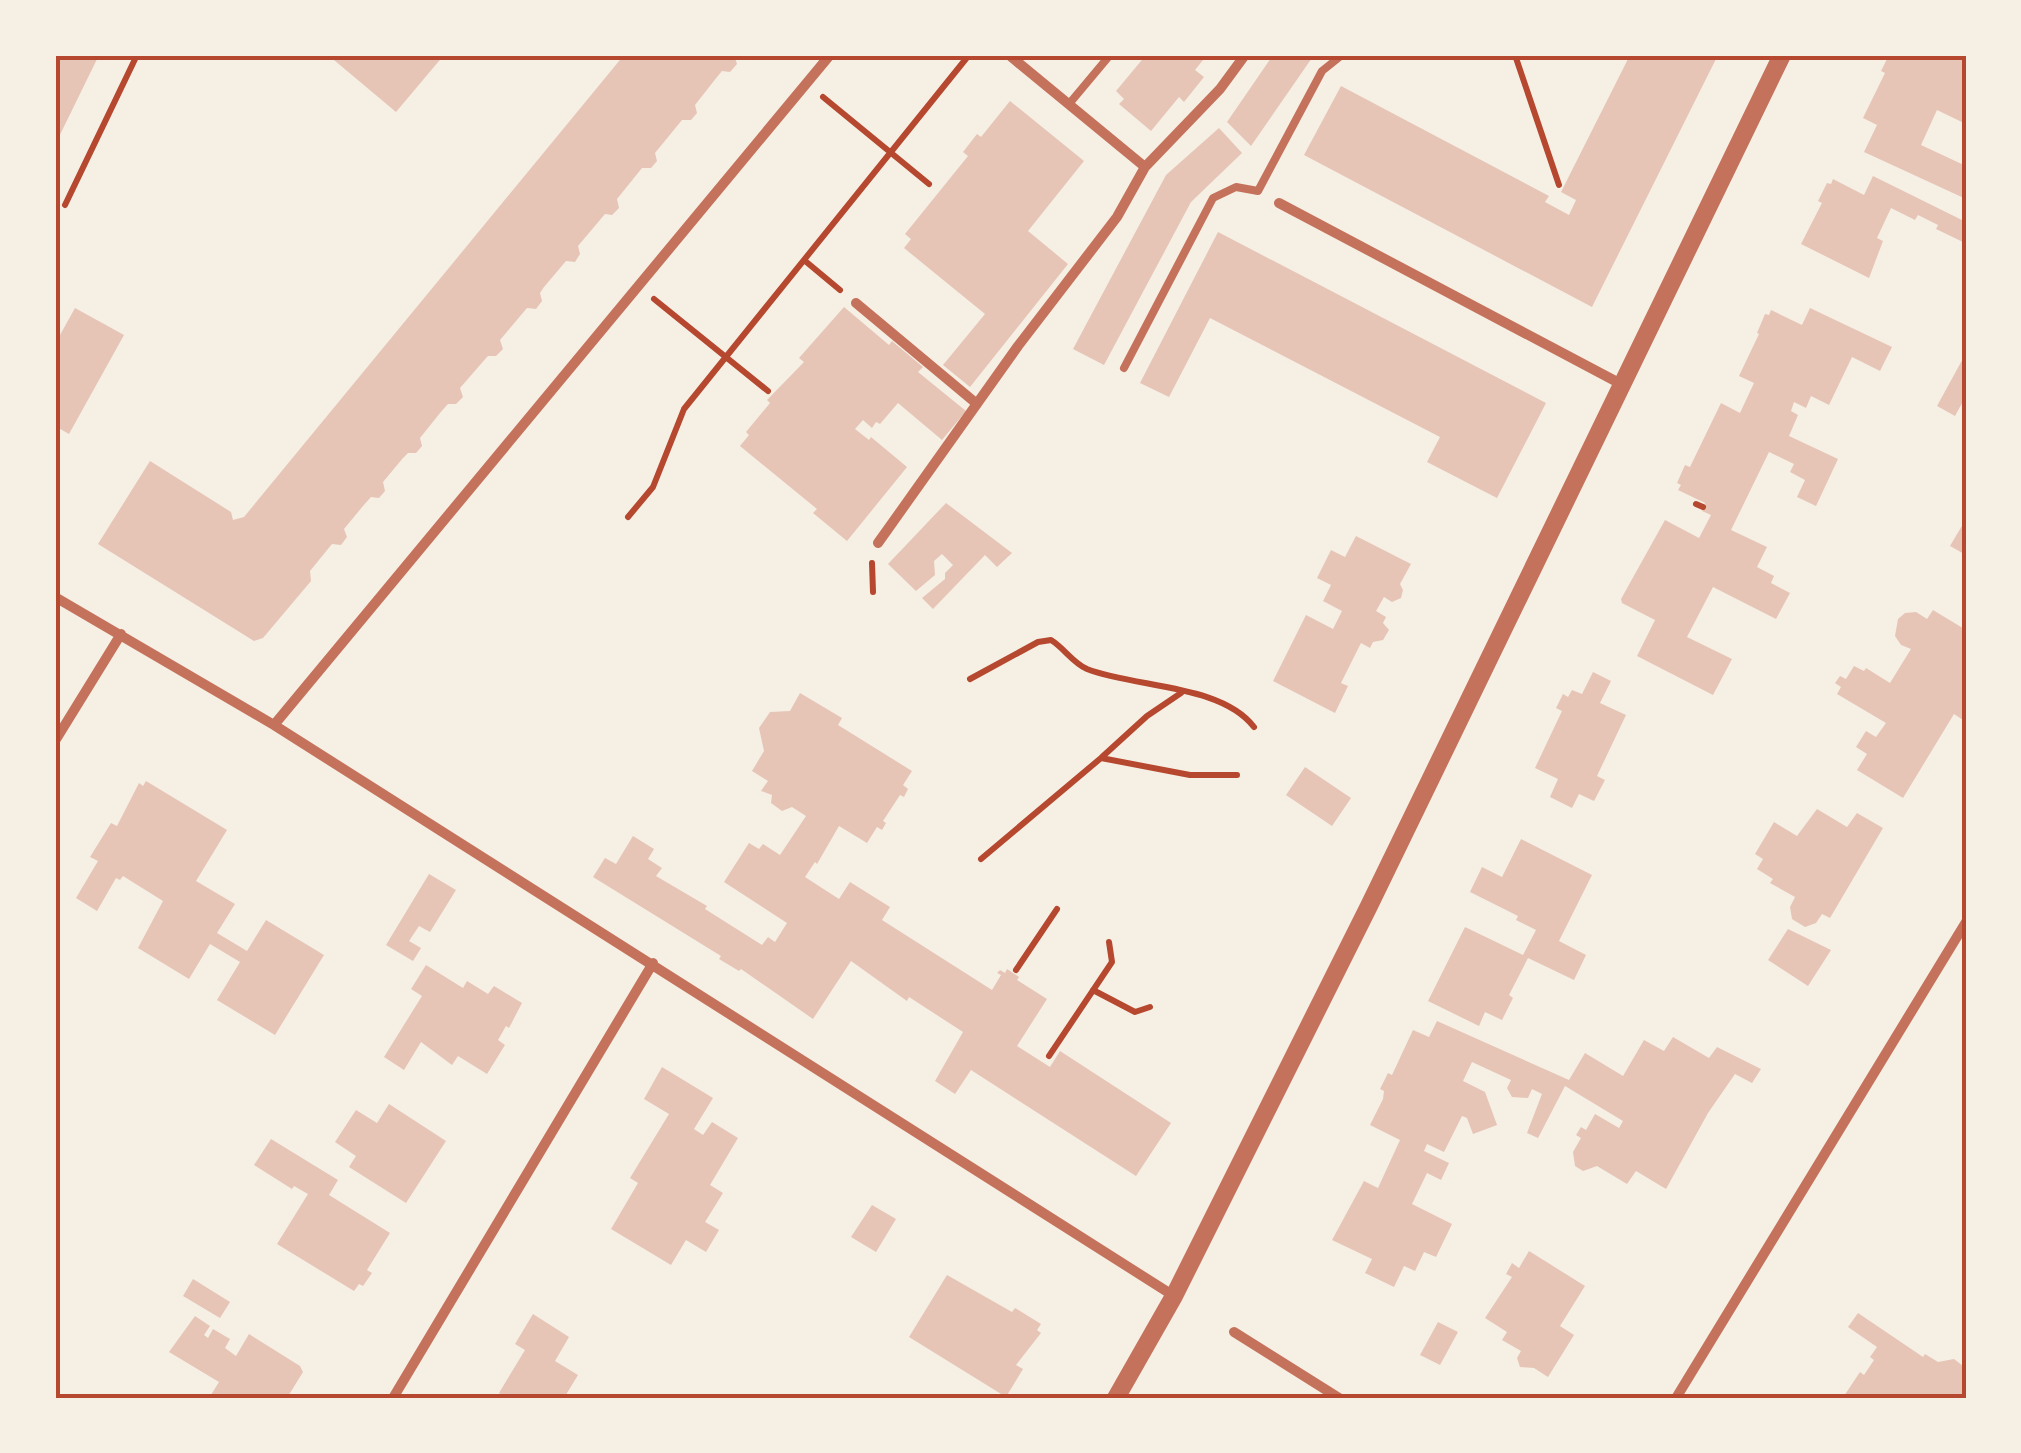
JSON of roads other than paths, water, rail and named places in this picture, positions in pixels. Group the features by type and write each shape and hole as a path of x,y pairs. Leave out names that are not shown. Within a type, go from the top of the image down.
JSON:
{"street":[{"path":"274,725 830,55"},
{"path":"1010,55 1145,167"},
{"path":"878,543 1117,217 1145,167 1220,89 1245,55"},
{"path":"1116,1398 1174,1296 1369,906 1782,55"},
{"path":"1279,203 1621,384"},
{"path":"856,303 977,404"},
{"path":"55,596 274,725 1174,1296"},
{"path":"55,741 121,634"},
{"path":"1676,1398 1966,922"},
{"path":"393,1398 653,963"},
{"path":"1234,1332 1339,1398"}],"lane":[{"path":"1070,104 1110,55"},
{"path":"1258,192 1322,72 1342,55"},
{"path":"1124,368 1213,198 1236,187 1279,203"}]}
